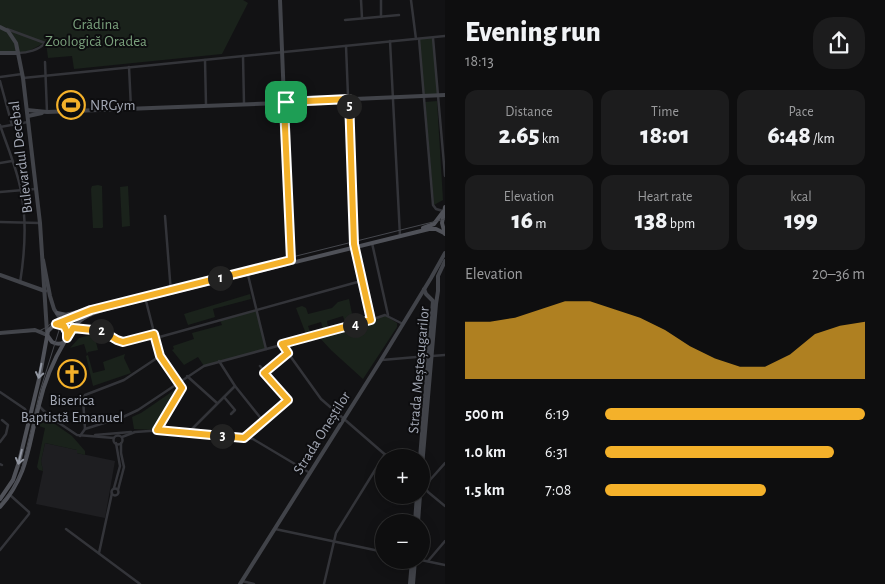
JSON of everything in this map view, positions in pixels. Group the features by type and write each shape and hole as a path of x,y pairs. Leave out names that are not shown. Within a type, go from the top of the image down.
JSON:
{"main road":[{"path":"444,210 442,223 445,234"},
{"path":"354,245 400,235 432,225 444,210"},
{"path":"55,311 66,315 91,310 354,245 430,229 445,234"},
{"path":"0,507 10,495 22,474 38,405 54,362 73,328 82,319 94,313 145,298"},
{"path":"66,340 58,344 54,343 47,334 50,328 56,324 63,324 91,310"},
{"path":"63,324 67,332 66,340"},
{"name":"Bulevardul Decebal","path":"0,499 6,492 17,469 47,334"}],"street":[{"path":"280,0 291,261"},
{"path":"361,0 362,18"},
{"path":"381,0 382,17"},
{"path":"411,0 418,39 433,205 436,209 444,210"},
{"path":"345,20 399,15"},
{"path":"0,53 18,53 33,50 45,43 1,27"},
{"name":"Bulevardul Decebal","path":"1,27 12,36 23,76 37,189 47,334"},
{"path":"12,125 0,79 445,36"},
{"path":"433,38 445,176"},
{"path":"390,41 400,235"},
{"path":"346,46 354,245 371,320"},
{"path":"243,56 244,104"},
{"path":"205,60 206,106"},
{"path":"45,62 47,112"},
{"path":"130,67 131,108"},
{"path":"27,110 47,112 445,95"},
{"path":"28,116 47,112"},
{"path":"20,283 26,224 21,190 0,126 28,122"},
{"path":"0,163 12,161"},
{"path":"0,192 37,189"},
{"path":"165,216 170,292"},
{"path":"0,222 40,223"},
{"path":"372,242 388,315 403,324"},
{"path":"444,265 438,276 438,293 434,296 425,293 428,283 445,253"},
{"name":"Bulevardul Decebal","path":"43,260 55,311"},
{"path":"247,272 266,348"},
{"path":"0,275 44,290"},
{"path":"156,338 362,281"},
{"path":"428,283 434,283 438,286"},
{"name":"Bulevardul Decebal","path":"44,290 51,307 63,324"},
{"name":"Strada Meșteșugarilor","path":"423,449 433,303 425,293"},
{"name":"Strada Oneștilor","path":"241,583 403,324 425,293"},
{"name":"Strada Meșteșugarilor","path":"421,449 438,293"},
{"path":"145,298 160,356 182,388 157,430"},
{"path":"80,436 85,429 138,410 204,366 388,315"},
{"path":"73,328 102,331 123,342 154,334"},
{"path":"0,333 35,330 47,334"},
{"path":"282,344 321,399 379,449"},
{"path":"264,373 288,353"},
{"path":"381,360 445,355"},
{"path":"85,429 85,394 124,380 160,356"},
{"path":"219,361 235,386 263,421"},
{"path":"244,438 288,400 260,366"},
{"path":"188,376 217,403"},
{"path":"189,432 235,386"},
{"path":"0,392 25,409 29,417"},
{"path":"224,397 235,410 231,414"},
{"path":"38,405 50,417 80,436 157,430 253,439 310,473"},
{"path":"25,409 32,407"},
{"path":"34,423 43,418 50,417"},
{"path":"0,442 8,428 8,425 2,420"},
{"path":"92,436 115,441 122,440 135,432"},
{"path":"99,554 110,502 112,494 111,490 114,488 120,466 115,441 118,435 122,440 121,453 124,468 116,495 110,502"},
{"path":"430,480 445,463"},
{"path":"324,584 336,533 375,470"},
{"path":"114,488 118,490"},
{"path":"112,494 116,495"},
{"path":"430,494 445,506"},
{"path":"0,550 29,516 29,512 10,495"},
{"path":"66,528 140,584"},
{"path":"274,529 375,550"},
{"path":"430,559 445,541"},
{"path":"430,561 445,565"},
{"path":"411,584 412,569"},
{"path":"241,583 254,584"}],"shaded area":[{"path":"45,443 77,450 77,453 115,461 105,518 36,504 43,471 41,461"}],"green space":[{"name":"Grădina Zoologică Oradea","path":"0,0 243,0 248,3 222,54 74,69 72,56 48,58 46,42 25,53 0,53"},
{"path":"433,38 438,96 423,97 419,39"},
{"path":"437,101 443,200 434,205 425,102"},
{"path":"92,186 102,186 103,227 93,228 91,189"},
{"path":"128,186 130,226 122,227 120,187"},
{"path":"250,294 251,299 213,309 215,317 188,325 184,314"},
{"path":"349,299 353,319 345,322 343,316 327,321 328,327 323,329 321,322 308,326 310,332 306,334 296,308 302,306 306,308 308,314 332,308 338,302"},
{"path":"256,310 266,349 204,366 198,357 184,365 172,350 174,349 173,346 194,339 192,333 222,325 220,320"},
{"path":"384,315 397,323 397,327 363,379 320,338 362,327 363,323"},
{"path":"94,334 98,350 88,352 87,354 84,344 70,348 79,338"},
{"path":"125,354 124,358 131,373 93,386 86,356 88,355 93,373 105,370 103,362"},
{"path":"174,387 182,388 159,427 155,430 134,429 132,417 176,389"},
{"path":"39,413 72,436 85,451 85,455 77,453 77,450 45,443 41,461 43,471 39,470 37,467 45,428 36,425"}],"tram line":[{"path":"37,331 45,328 67,313 445,219"},
{"path":"0,504 14,487 21,472 40,391 61,324 69,313"},
{"path":"0,333 42,331"}],"place":[{"name":"NRGym","path":"71,105"},
{"name":"Biserica Baptistă Emanuel","path":"72,374"}],"route":[{"path":"349,99 354,244 371,320 282,344 288,353 264,373 288,400 244,438 157,430 182,388 160,356 154,334 123,342 102,331 73,328 67,338 68,335 64,326 56,324 91,310 291,260 284,107 286,102 349,99"}]}
